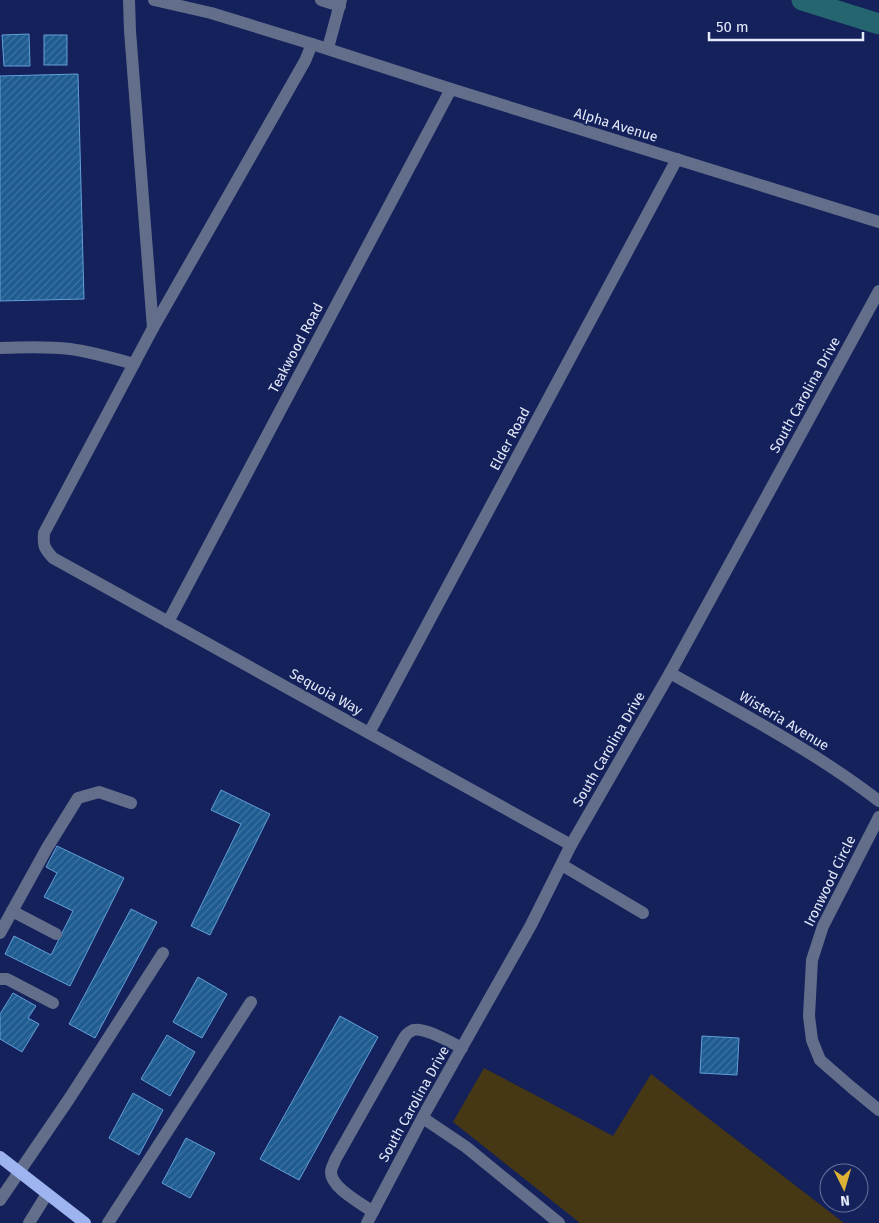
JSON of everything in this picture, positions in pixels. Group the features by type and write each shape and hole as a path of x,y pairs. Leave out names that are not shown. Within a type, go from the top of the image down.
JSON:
{"main road":[{"path":"0,1156 85,1223"}],"street":[{"path":"129,0 153,328"},
{"name":"Alpha Avenue","path":"154,0 211,13 328,48 344,55 451,89 879,222"},
{"path":"321,0 340,3 328,48"},
{"name":"Sequoia Way","path":"312,44 305,61 153,328 44,533 43,544 53,558 572,845"},
{"name":"Teakwood Road","path":"168,622 451,89"},
{"name":"Elder Road","path":"369,733 677,160"},
{"name":"South Carolina Drive","path":"370,1217 531,925 572,845 670,673 879,291"},
{"path":"0,348 32,346 68,348 95,353 134,364"},
{"name":"Wisteria Avenue","path":"670,673 813,755 879,801"},
{"path":"0,933 47,848 78,798 99,792 131,803"},
{"name":"Ironwood Circle","path":"879,817 823,926 812,960 809,1016 812,1040 820,1060 879,1110"},
{"path":"562,865 643,913"},
{"path":"12,911 56,934"},
{"path":"0,1200 69,1099 163,953"},
{"path":"0,979 7,978 53,1003"},
{"path":"108,1223 251,1002"},
{"path":"370,1217 333,1180 331,1171 335,1160 408,1032 423,1030 462,1048"},
{"path":"423,1118 466,1148 559,1223"},
{"path":"29,1223 47,1194"}],"shaded area":[{"path":"484,1068 613,1136 651,1074 819,1204 819,1213 831,1213 844,1223 580,1223 453,1122"}],"building":[{"path":"29,34 30,66 4,66 2,35"},
{"path":"44,35 67,35 67,65 44,65"},
{"path":"78,74 84,299 0,301 0,76"},
{"path":"221,790 270,814 210,935 191,926 241,824 211,810"},
{"path":"57,846 124,878 70,986 5,954 14,936 51,955 73,911 44,897 57,873 46,867"},
{"path":"131,909 157,922 95,1038 69,1024"},
{"path":"198,977 227,994 202,1038 173,1022"},
{"path":"13,993 36,1006 28,1018 39,1024 22,1052 0,1039 0,1014"},
{"path":"340,1016 378,1037 299,1180 260,1159"},
{"path":"167,1035 195,1052 170,1096 141,1079"},
{"path":"702,1036 739,1038 737,1075 700,1073"},
{"path":"133,1093 163,1110 139,1155 109,1138"},
{"path":"186,1138 215,1153 190,1198 162,1183"}],"waterway":[{"path":"802,0 879,24"}]}
